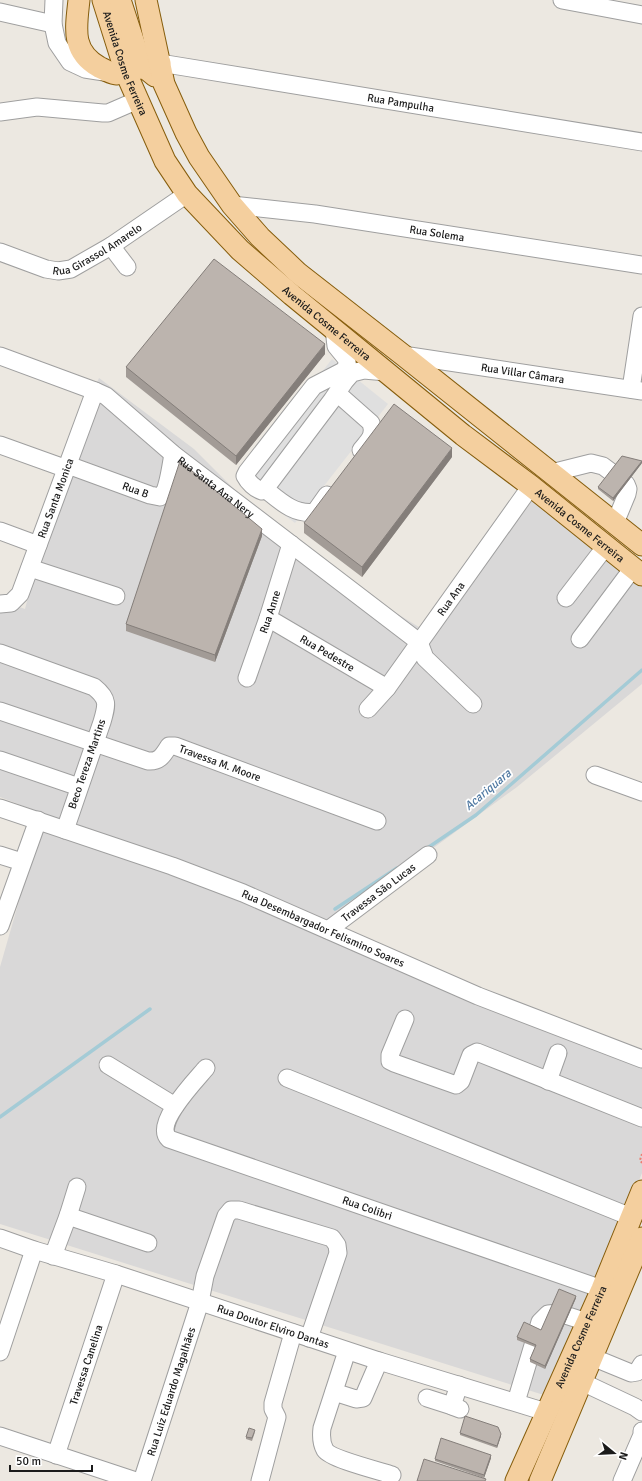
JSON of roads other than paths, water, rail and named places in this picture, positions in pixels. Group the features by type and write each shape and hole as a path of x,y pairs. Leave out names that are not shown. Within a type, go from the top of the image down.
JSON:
{"main road":[{"path":"79,0 77,33 78,45 83,54 96,65 135,69 133,40 120,0"},
{"name":"Avenida Cosme Ferreira","path":"103,0 135,69 164,84 186,133 199,157 232,205 260,237 298,273 642,545"},
{"name":"Avenida Cosme Ferreira","path":"146,0 135,69 138,100 166,160 187,194 240,250 292,295 464,435 531,486 637,572"},
{"name":"Avenida Cosme Ferreira","path":"516,1481 602,1289 642,1191"},
{"name":"Avenida Cosme Ferreira","path":"540,1481 642,1238"}],"street":[{"path":"1,0 53,12"},
{"path":"562,0 642,15"},
{"path":"0,12 53,12"},
{"name":"Rua Pampulha","path":"53,12 57,43 70,62 85,69 135,69 642,142"},
{"path":"0,112 37,107 103,114 138,100"},
{"name":"Rua Girassol Amarelo","path":"0,252 46,269 58,271 71,269 111,246 187,194"},
{"name":"Rua Solema","path":"232,205 315,214 642,265"},
{"path":"111,246 127,267"},
{"path":"637,390 642,316"},
{"path":"334,329 336,346 345,357 347,366 343,371 314,386 247,472 245,476 247,480 258,490 262,491 266,489 337,393 344,381 352,373 364,370 386,372"},
{"name":"Rua Villar Câmara","path":"403,355 637,390"},
{"name":"Rua Santa Ana Nery","path":"0,356 106,396 173,454 419,642"},
{"name":"Rua Santa Monica","path":"6,604 20,594 95,391"},
{"path":"337,393 371,423 373,430 372,435 353,461"},
{"path":"0,445 68,467"},
{"name":"Rua B","path":"68,467 160,497 163,495 165,489 173,454"},
{"path":"551,473 591,463 603,466 611,472"},
{"path":"266,489 284,504 305,513 315,512 339,480"},
{"path":"615,523 627,494 628,489 626,484"},
{"name":"Rua Ana","path":"368,709 387,688 531,486"},
{"path":"0,531 38,545"},
{"name":"Rua Anne","path":"247,678 268,618 291,544"},
{"path":"566,598 606,546"},
{"path":"30,568 116,596"},
{"path":"580,639 637,572"},
{"name":"Rua Pedestre","path":"268,618 387,688"},
{"path":"419,642 425,658 473,704"},
{"name":"Beco Tereza Martins","path":"0,653 94,687 105,698 106,710 65,830"},
{"name":"Travessa M. Moore","path":"0,711 143,760 154,762 162,756 169,746 175,746 377,821"},
{"path":"0,760 79,787"},
{"path":"595,775 642,792"},
{"name":"Rua Desembargador Felismino Soares","path":"0,808 172,866 243,893 478,996 642,1059"},
{"path":"0,926 4,903 38,820"},
{"path":"0,855 22,862"},
{"name":"Travessa São Lucas","path":"328,930 428,855"},
{"path":"405,1018 390,1055 390,1061 394,1063 456,1085 461,1081 471,1055 477,1052 642,1118"},
{"path":"548,1081 558,1054"},
{"path":"108,1065 175,1106"},
{"name":"Rua Colibri","path":"206,1068 175,1106 165,1132 167,1137 172,1140 602,1289"},
{"path":"287,1078 631,1217"},
{"path":"53,1256 77,1187"},
{"name":"Rua Luiz Eduardo Magalhães","path":"142,1481 200,1302 204,1276 226,1216 231,1210 239,1210 332,1238 337,1245 338,1253 301,1335"},
{"path":"68,1216 148,1243"},
{"name":"Rua Doutor Elviro Dantas","path":"0,1238 53,1256 116,1274 347,1351 546,1412"},
{"path":"0,1352 34,1250"},
{"name":"Travessa Canelina","path":"56,1455 116,1274"},
{"path":"516,1402 540,1322 548,1314 559,1313 587,1322"},
{"path":"260,1481 277,1417 272,1403 301,1335"},
{"path":"347,1351 322,1428 321,1439 326,1451 335,1457 392,1475"},
{"path":"334,1392 356,1398 363,1398 379,1361"},
{"path":"587,1370 631,1373 637,1372 642,1364"},
{"path":"587,1370 642,1400"},
{"path":"587,1370 642,1412"},
{"path":"427,1398 456,1407 458,1385"},
{"path":"622,1481 642,1435 642,1430"},
{"path":"0,1436 136,1481"}],"waterway":[{"name":"Acariquara","path":"426,849 476,815 642,670"},
{"name":"Acariquara","path":"335,909 397,868"},
{"path":"0,1117 150,1009"}]}
